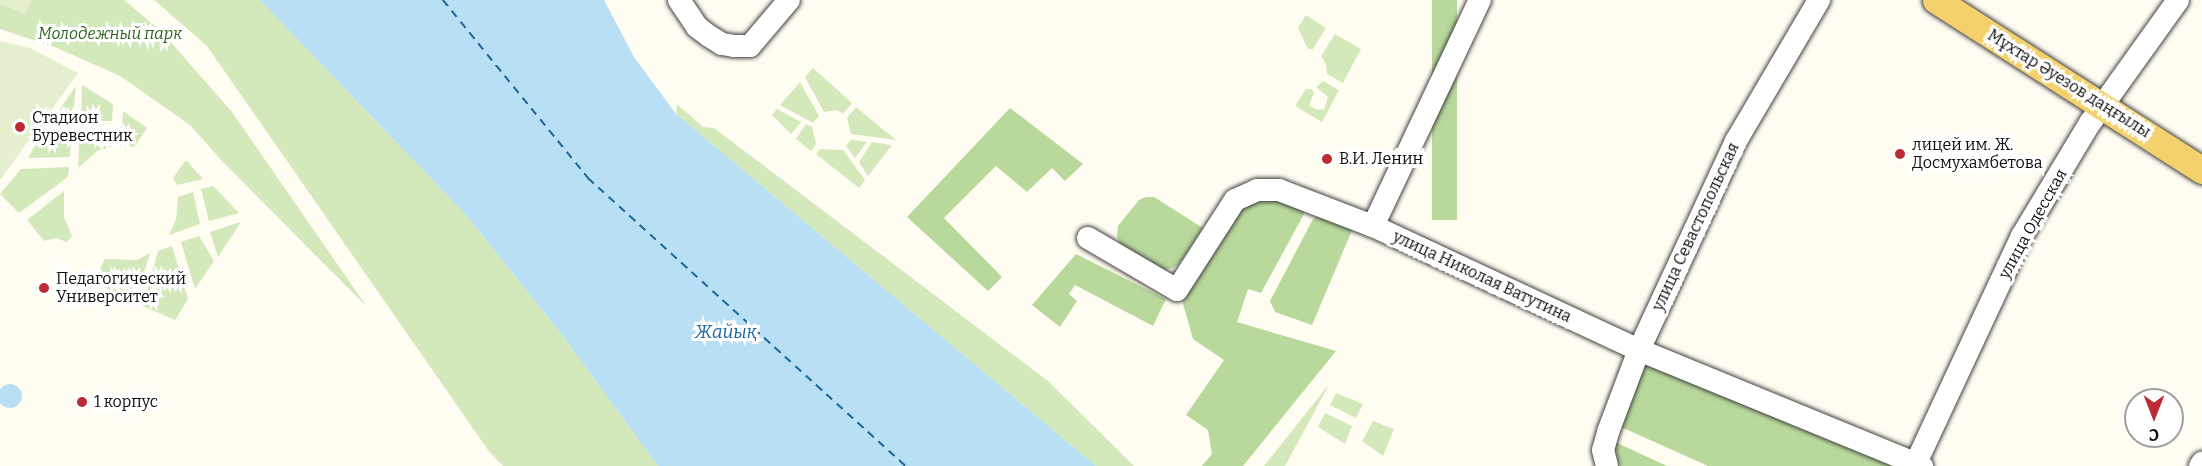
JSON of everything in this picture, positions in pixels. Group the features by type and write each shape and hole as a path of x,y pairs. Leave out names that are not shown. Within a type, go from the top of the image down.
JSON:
{"main road":[{"name":"Мұхтар Әуезов даңғылы","path":"1936,0 2202,170"}],"street":[{"path":"679,0 697,27 709,36 722,44 750,46 789,0"},
{"path":"1373,225 1480,0"},
{"name":"улица Севастопольская","path":"1608,466 1603,450 1605,441 1639,350 1736,141 1819,0"},
{"name":"улица Одесская","path":"1919,465 2022,236 2103,105 2178,0"},
{"name":"улица Николая Ватутина","path":"1088,238 1177,290 1235,200 1257,189 1279,190 1373,225 1639,350 1919,465"}],"green space":[{"name":"Молодежный парк","path":"0,0 124,0 160,30 232,112 367,307 222,161 190,125 120,76 57,48 0,29"},
{"path":"0,0 32,0 25,14 0,4"},
{"path":"154,0 260,0 466,215 562,335 658,466 503,466 488,450 207,46"},
{"path":"1432,0 1457,0 1457,220 1432,220"},
{"path":"1306,15 1326,28 1313,49 1308,49 1298,28"},
{"path":"1335,34 1361,49 1343,83 1327,74 1326,64 1321,56"},
{"name":"Стадион Буревестник","path":"0,41 30,48 78,73 0,180"},
{"path":"813,68 852,103 843,114 837,110 824,112 805,77"},
{"path":"1323,81 1339,90 1322,122 1295,106 1306,89 1312,89 1314,93 1309,105 1315,109 1324,110 1328,97 1316,87"},
{"path":"800,82 819,116 813,123 780,105"},
{"path":"82,85 113,104 112,121 81,121"},
{"path":"76,86 72,124 50,123"},
{"path":"677,104 703,127 714,128 1048,381 1134,466 1096,466 676,114"},
{"path":"856,107 896,140 851,134 847,118"},
{"path":"1010,108 1083,164 1065,181 1052,168 1027,192 996,166 944,218 1002,277 988,291 907,217"},
{"path":"777,109 801,122 791,134 772,115"},
{"path":"123,111 147,128 134,147 120,145"},
{"path":"806,124 812,127 816,144 811,151 796,139"},
{"path":"44,130 71,133 70,157 28,158"},
{"path":"80,130 112,131 111,147 97,151 78,168"},
{"path":"851,140 867,142 855,158 846,146"},
{"path":"872,142 892,145 868,176 859,162"},
{"path":"820,149 843,150 865,180 859,188 816,154"},
{"path":"186,160 203,179 177,185 173,178"},
{"path":"69,167 68,177 19,213 0,194 21,169"},
{"path":"213,186 239,213 209,221 201,189"},
{"path":"64,191 64,217 72,236 67,242 56,238 44,241 27,220"},
{"path":"193,192 200,224 169,235 176,220 178,197"},
{"path":"1154,197 1203,228 1179,264 1173,268 1165,270 1120,244 1117,236 1118,226 1139,200"},
{"path":"1275,197 1304,208 1304,214 1261,293 1248,289 1237,322 1336,351 1243,466 1202,466 1212,454 1208,430 1186,415 1224,360 1193,339 1182,300 1237,210 1249,200"},
{"path":"1318,216 1353,228 1312,325 1275,312 1270,301 1313,219"},
{"path":"241,222 218,257 210,232"},
{"path":"199,236 214,261 195,289 181,242"},
{"path":"172,246 188,299 175,320 143,306 158,251"},
{"path":"150,253 135,303 107,289 108,282 100,268 105,259 137,260"},
{"path":"1076,254 1166,299 1153,326 1075,285 1069,294 1077,301 1060,327 1032,305"},
{"path":"1647,360 1903,466 1708,466 1621,427"},
{"path":"1330,383 1285,466 1264,466"},
{"path":"1336,393 1363,404 1356,418 1330,405"},
{"path":"1325,413 1352,426 1345,444 1318,427"},
{"path":"1373,421 1394,429 1383,456 1362,441"},
{"path":"1613,441 1667,466 1620,466"}],"water":[{"name":"Жайық","path":"260,0 604,0 634,57 676,114 1096,466 658,466 562,335 466,215"},
{"path":"10,384 15,385 21,391 21,401 15,407 10,408 5,407 -1,401 -2,396 -1,391 5,385"}],"ferry route":[{"path":"443,0 588,178 906,466"}],"place":[{"name":"Стадион Буревестник","path":"20,127"},
{"name":"лицей им. Ж. Досмухамбетова","path":"1900,154"},
{"name":"В.И. Ленин","path":"1327,159"},
{"name":"Педагогический Университет","path":"44,288"},
{"name":"1 корпус","path":"82,402"}]}
